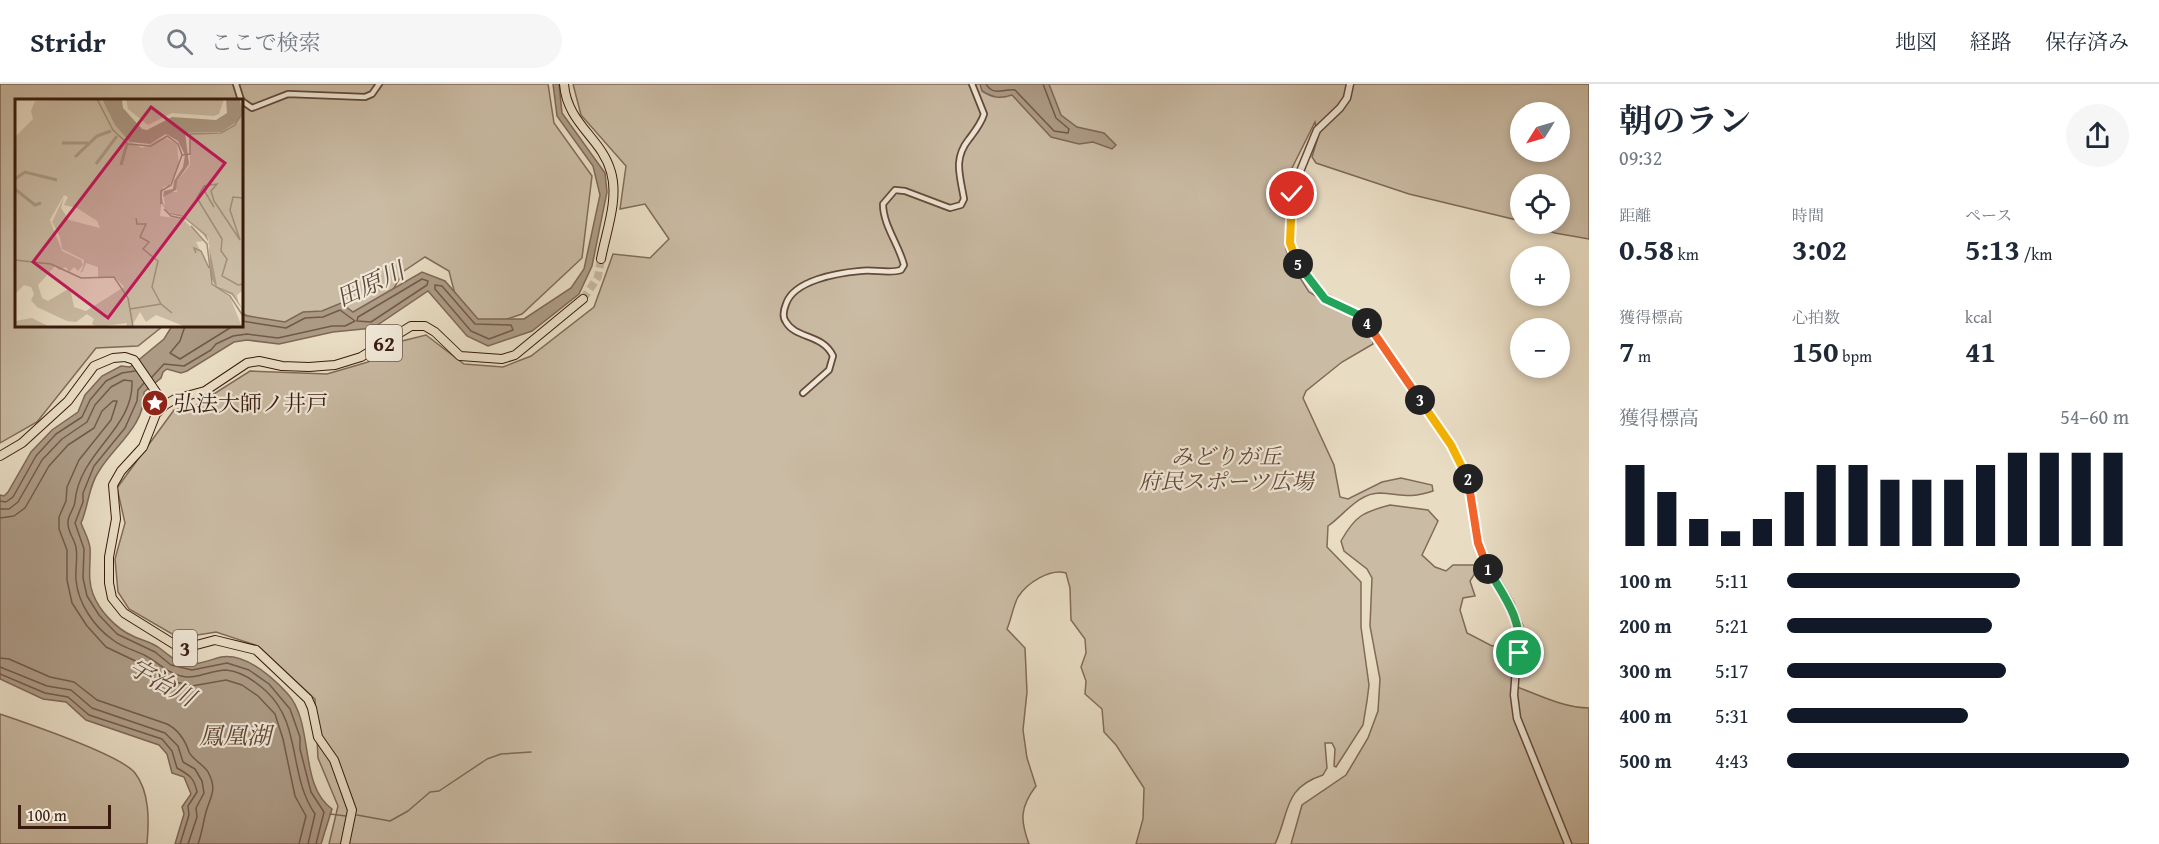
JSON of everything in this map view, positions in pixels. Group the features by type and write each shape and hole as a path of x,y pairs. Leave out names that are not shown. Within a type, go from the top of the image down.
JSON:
{"main road":[{"path":"564,84 569,106 576,121 608,162 612,174 614,191 601,259"},
{"name":"62","path":"163,402 205,391 247,363 309,367 335,365 361,357 411,326 425,326 435,332 460,356 502,359 515,355 583,299"},
{"path":"0,456 16,447 68,401 94,366 113,358 125,357 134,360 163,402"},
{"name":"3","path":"163,402 143,447 120,471 113,485 116,519 109,557 112,598 124,613 177,646 185,648 215,640 256,650 308,699 318,736 334,760 352,810 345,844"}],"street":[{"path":"238,84 241,99"},
{"path":"243,102 252,108 288,94 327,94 358,98 372,94 379,84"},
{"path":"803,393 829,370 834,356 825,344 791,328 786,322 784,315 789,297 806,285 834,276 860,271 901,270 904,265 902,257 883,213 884,204 896,190 905,191 950,208 961,205 964,199 958,169 960,149 984,114 972,84"},
{"path":"1350,84 1347,98 1340,108 1317,130 1294,186 1290,214 1292,251 1318,293 1366,321 1451,445 1467,474 1481,554 1510,603 1519,626 1514,695 1517,718 1568,844"}],"green space":[{"path":"0,84 548,84 554,123 592,176 582,258 522,314 490,325 465,311 457,299 449,271 425,257 404,271 382,308 271,329 243,314 243,99 15,99 15,327 162,327 138,346 96,348 37,422 0,443"},
{"name":"みどりが丘 府民スポーツ広場","path":"573,84 1589,84 1589,239 1561,234 1570,234 1570,174 1510,174 1510,218 1409,194 1316,163 1312,157 1318,137 1315,122 1281,190 1286,217 1286,249 1293,267 1309,292 1363,324 1373,340 1373,344 1342,362 1306,391 1303,398 1334,465 1340,497 1348,499 1382,482 1401,478 1432,485 1433,491 1411,495 1372,494 1358,501 1328,526 1327,547 1361,582 1361,627 1369,685 1363,725 1336,767 1334,766 1335,749 1332,743 1325,743 1327,768 1323,775 1310,780 1294,794 1275,844 1136,844 1143,819 1144,788 1116,745 1104,732 1102,709 1085,694 1086,681 1081,667 1086,653 1085,639 1071,620 1070,588 1066,573 1060,572 1039,578 1022,592 1016,601 1007,629 1025,648 1027,692 1023,730 1027,758 1036,786 1024,807 1023,814 1029,844 329,844 338,806 318,758 315,699 258,646 216,632 179,638 129,609 118,592 115,559 125,523 117,488 174,410 195,406 250,371 327,374 368,362 398,342 426,335 464,364 503,367 531,356 594,307 613,254 650,258 669,239 645,204 620,209 626,166 581,115"},
{"path":"1390,505 1428,510 1438,521 1422,555 1435,567 1446,571 1453,565 1480,565 1470,581 1475,596 1463,598 1460,610 1467,633 1492,646 1513,642 1512,685 1560,703 1589,708 1589,844 1291,844 1302,805 1346,775 1368,738 1378,711 1380,679 1370,626 1372,578 1367,569 1344,551 1341,541 1361,516"},
{"path":"0,714 93,748 126,765 140,781 146,798 147,844 0,844"}],"water":[{"name":"鳳凰湖","path":"553,84 559,84 562,113 605,173 607,192 592,266 579,294 532,331 488,346 467,336 428,291 373,328 333,332 279,344 247,340 234,342 187,371 181,373 167,369 163,372 161,378 144,392 140,415 135,425 95,477 81,523 90,548 91,588 99,606 120,629 155,645 177,660 194,664 221,657 240,659 249,662 274,680 296,706 315,785 321,798 332,809 321,844 175,844 184,814 182,807 191,794 184,777 172,773 167,754 159,745 86,720 66,702 43,699 0,679 0,495 4,496 8,492 31,452 52,430 78,412 85,395 102,376 121,366 130,367 164,339 171,327 243,327 243,315 285,322 303,312 322,311 341,303 353,312 422,272 445,281 478,319 524,319 571,288 584,269 600,195 593,166 557,116"},
{"path":"980,84 1049,84 1061,115 1077,127 1104,133 1116,145 1112,149 1093,142 1079,144 1051,137 1012,95 993,96 982,91"}],"waterway":[{"path":"357,815 390,821 408,811 430,792 439,791 487,759 501,754 531,752"},
{"path":"330,814 346,816"}],"tunnel":[{"path":"583,299 598,277 601,259"}],"place":[{"name":"弘法大師ノ井戸","path":"155,403"}],"route":[{"path":"1292,194 1290,243 1293,256 1303,272 1325,299 1359,315 1366,321 1451,445 1467,474 1481,554 1515,614 1519,626 1519,653"}],"water label":[{"name":"田原川","path":"370,284"},
{"name":"宇治川","path":"162,682"}]}
